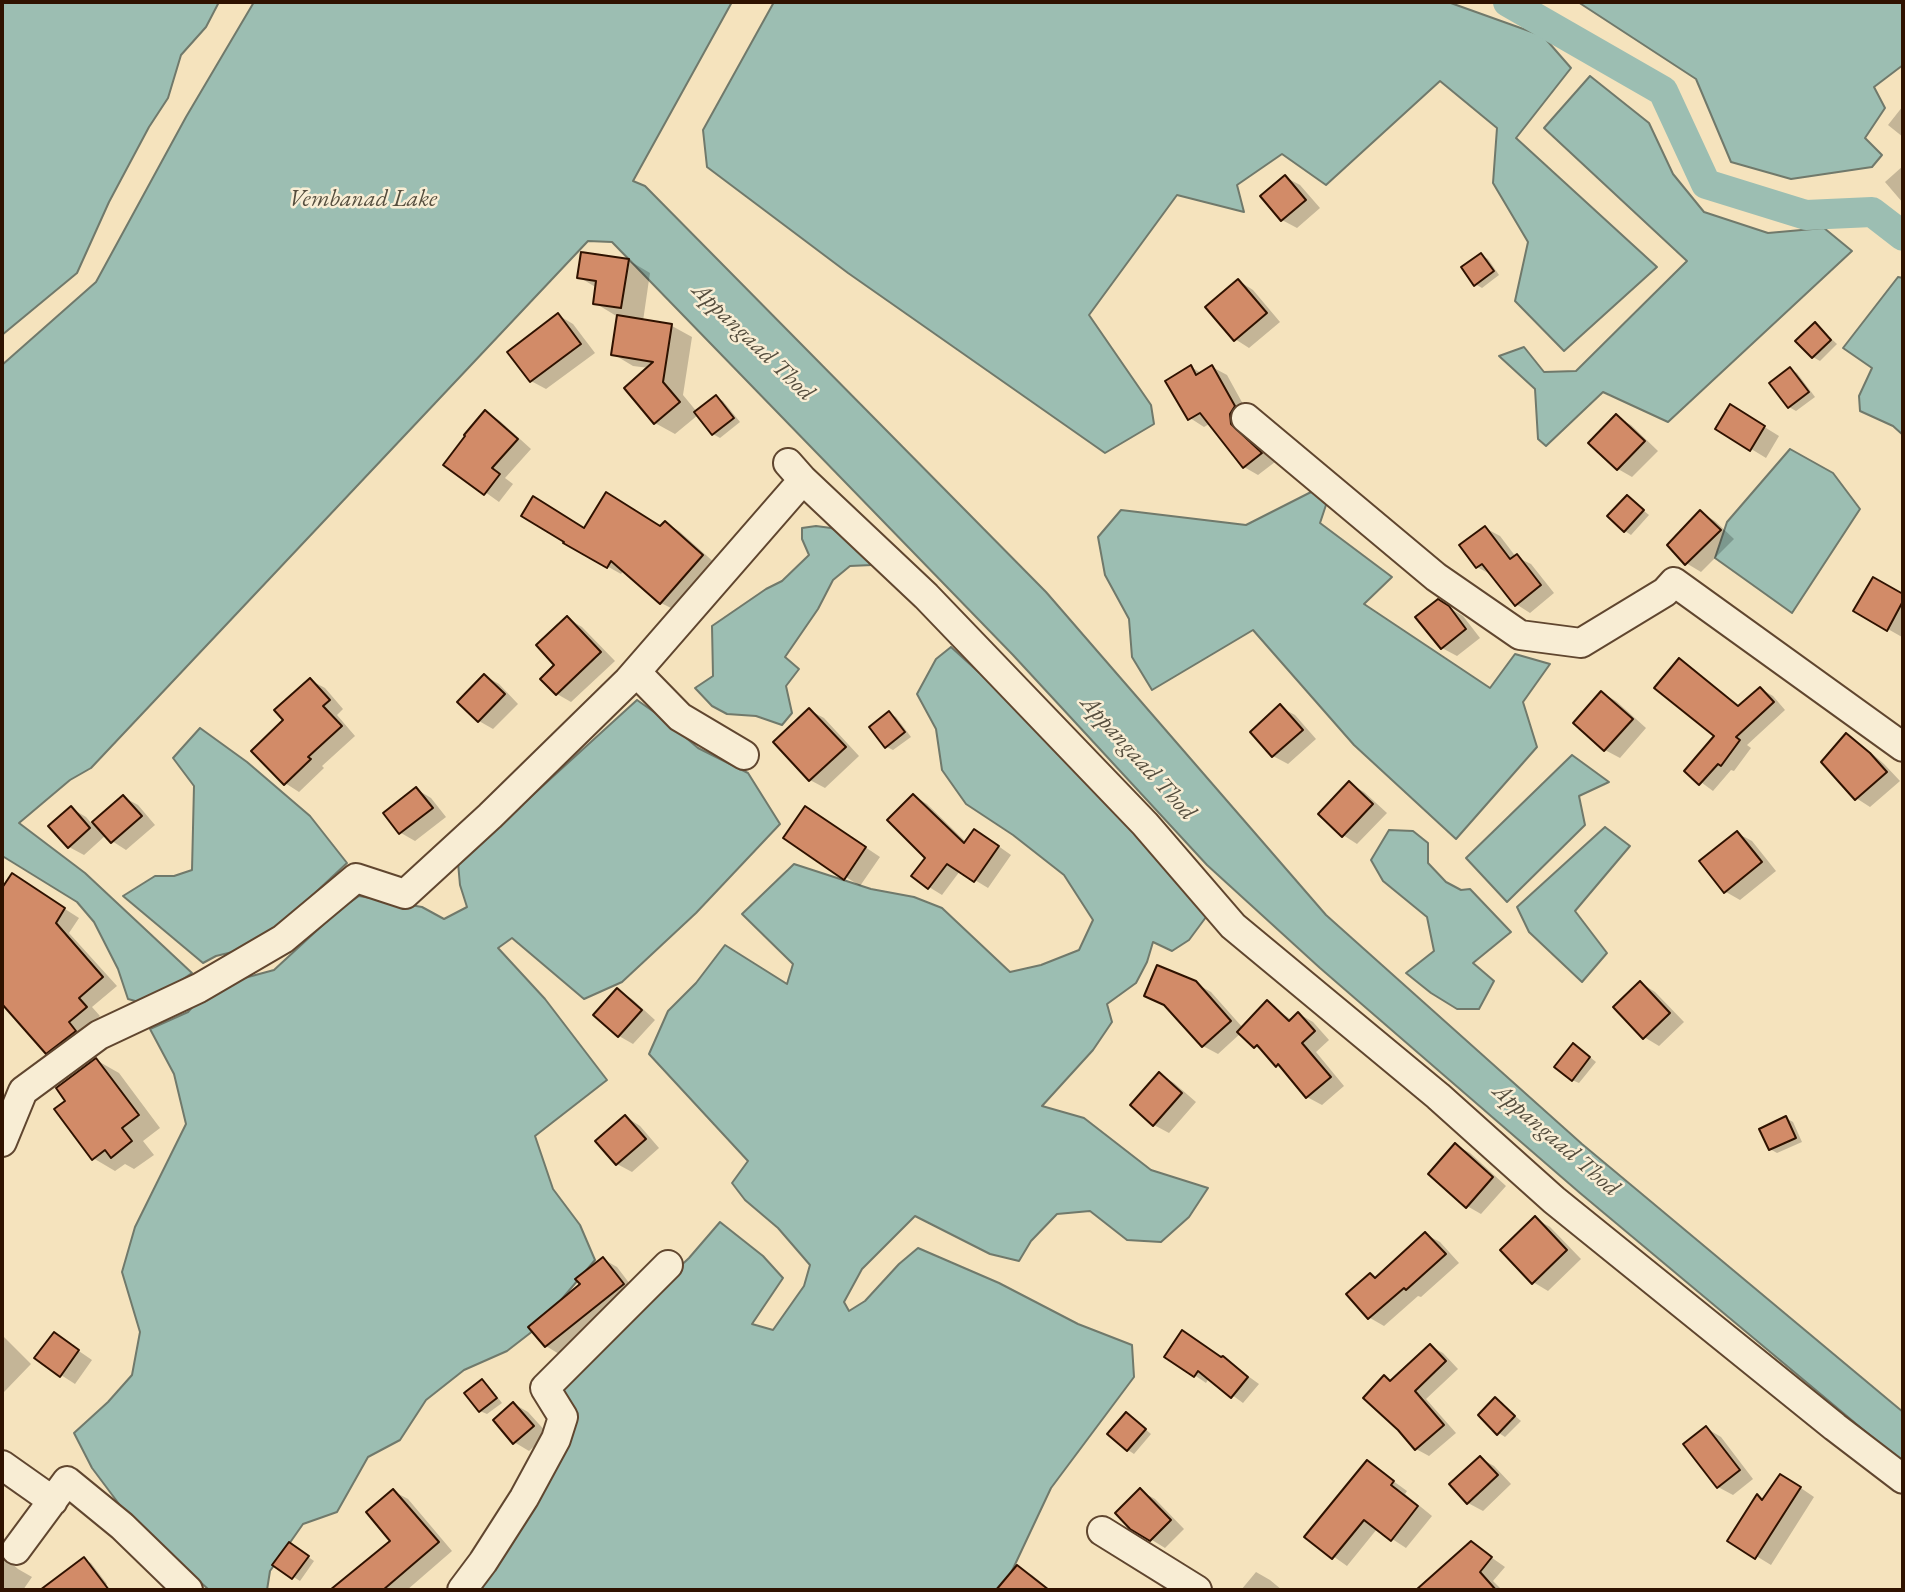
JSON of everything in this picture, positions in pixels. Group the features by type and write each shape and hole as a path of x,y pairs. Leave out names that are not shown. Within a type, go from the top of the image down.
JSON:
{"street":[{"path":"1246,418 1437,577 1520,635 1581,643 1665,593 1674,582 1903,747"},
{"path":"2,1142 23,1091 99,1035 200,988 283,940 356,878 405,894 490,816 636,672 795,471 926,596 1145,824 1233,926 1438,1096 1554,1200 1903,1479"},
{"path":"636,672 680,718 744,755"},
{"path":"461,1590 483,1562 524,1498 556,1439 564,1417 545,1388 668,1265"},
{"path":"2,1465 53,1501"},
{"path":"16,1550 67,1481 122,1526 188,1590"},
{"path":"1102,1531 1196,1590"}],"water":[{"path":"2,2 219,2 206,27 181,55 168,98 149,127 109,202 77,273 2,335"},
{"name":"Vembanad Lake","path":"254,2 732,2 633,181 645,186 1046,592 1326,915 1582,1144 1903,1412 1903,1463 1580,1193 1320,968 1207,865 1013,655 612,242 588,241 91,768 70,780 19,823 85,873 192,973 146,1004 128,999 118,969 94,922 77,902 4,857 2,859 2,365 96,282 186,117"},
{"path":"774,2 1448,2 1543,36 1571,68 1516,138 1657,267 1564,351 1515,301 1528,242 1493,183 1497,128 1440,81 1326,185 1282,154 1237,185 1244,212 1177,195 1089,315 1151,405 1154,424 1105,453 848,273 707,167 703,130"},
{"path":"1578,2 1903,2 1903,65 1874,87 1885,108 1865,138 1882,155 1872,167 1791,179 1731,162 1696,79"},
{"path":"1590,76 1649,123 1673,174 1704,212 1768,233 1824,228 1852,251 1668,422 1603,392 1546,446 1538,439 1535,389 1499,356 1524,347 1544,372 1576,371 1687,261 1544,128"},
{"path":"1898,277 1903,278 1903,435 1893,426 1860,411 1859,396 1872,368 1843,348"},
{"path":"1790,449 1833,473 1860,509 1792,613 1715,558 1727,522"},
{"path":"1317,489 1327,502 1320,523 1392,577 1364,604 1490,688 1515,654 1550,664 1523,702 1537,747 1456,839 1354,745 1253,630 1152,690 1132,657 1129,619 1105,575 1098,537 1121,510 1246,525"},
{"path":"802,528 831,528 849,538 872,565 850,566 833,580 818,609 785,657 799,669 786,686 792,713 782,725 756,716 727,714 712,706 695,688 713,676 712,626 782,581 809,555 802,539"},
{"path":"951,647 995,687 1107,805 1212,909 1189,940 1172,951 1153,942 1147,962 1136,983 1107,1004 1112,1022 1093,1050 1042,1106 1084,1118 1151,1170 1208,1188 1189,1217 1161,1242 1127,1240 1090,1211 1057,1214 1031,1241 1019,1261 990,1254 915,1216 862,1269 844,1302 849,1311 865,1301 899,1264 918,1248 999,1283 1078,1324 1132,1345 1134,1377 1051,1488 1003,1590 469,1590 507,1539 560,1391 592,1349 689,1258 720,1222 763,1256 783,1278 752,1324 773,1330 804,1286 810,1265 778,1228 745,1200 732,1183 748,1161 649,1054 668,1011 696,983 725,945 787,984 793,964 742,914 794,864 871,889 914,897 942,908 1010,972 1041,965 1079,950 1093,920 1064,875 1013,835 966,804 942,770 936,729 917,694 936,659"},
{"path":"637,700 698,748 748,773 780,824 696,913 622,982 584,999 512,938 498,948 545,999 607,1080 535,1136 553,1189 580,1225 595,1260 538,1327 507,1351 464,1370 426,1400 400,1440 368,1457 337,1512 303,1524 270,1571 267,1590 209,1590 128,1516 92,1468 74,1433 108,1402 132,1375 140,1332 122,1272 135,1227 186,1124 174,1074 150,1029 188,1012 196,1003 214,996 237,980 274,970 339,910 359,896 422,907 444,919 467,907 460,885 458,863"},
{"path":"200,728 247,762 310,816 347,863 271,934 245,949 216,956 203,963 123,896 155,876 174,876 192,870 194,786 173,758"},
{"path":"1572,755 1609,782 1579,796 1585,825 1507,902 1466,858"},
{"path":"1605,827 1630,846 1575,911 1607,953 1582,982 1529,932 1517,907"},
{"path":"1389,830 1413,831 1428,843 1428,863 1446,882 1461,890 1470,889 1511,932 1473,963 1494,981 1479,1009 1457,1009 1406,973 1434,951 1427,917 1383,881 1371,860"}],"building":[{"path":"1285,175 1306,200 1281,221 1260,196"},
{"path":"581,252 629,259 621,308 593,304 596,281 577,278"},
{"path":"1481,253 1494,271 1474,286 1461,267"},
{"path":"1238,279 1267,313 1234,341 1205,307"},
{"path":"558,313 581,344 530,382 507,352"},
{"path":"617,315 672,324 663,382 680,402 654,424 624,388 653,362 611,355"},
{"path":"1815,322 1831,340 1812,358 1795,341"},
{"path":"1191,365 1196,375 1212,365 1235,406 1230,414 1231,424 1262,453 1243,468 1200,413 1188,420 1165,381"},
{"path":"1790,367 1809,392 1788,408 1769,383"},
{"path":"716,395 734,418 712,435 694,412"},
{"path":"1730,404 1765,426 1750,451 1715,429"},
{"path":"485,410 518,439 492,468 500,474 484,495 443,465"},
{"path":"1616,414 1645,441 1617,470 1588,443"},
{"path":"606,492 660,526 665,521 703,555 660,604 611,561 607,568 521,516 533,496 584,528"},
{"path":"1627,495 1644,510 1624,532 1607,516"},
{"path":"1700,510 1721,530 1685,565 1667,545"},
{"path":"1485,526 1510,559 1517,554 1541,585 1515,606 1482,564 1476,568 1459,545"},
{"path":"1873,577 1903,594 1903,601 1887,631 1853,611"},
{"path":"1438,599 1449,606 1466,629 1441,649 1415,617"},
{"path":"567,616 601,652 556,695 540,679 554,665 536,645"},
{"path":"1679,658 1738,706 1760,687 1774,702 1736,737 1740,740 1721,766 1718,764 1699,785 1684,771 1714,736 1654,688"},
{"path":"484,674 505,694 478,722 457,702"},
{"path":"310,678 330,700 323,706 342,726 308,757 311,759 284,785 251,751 283,720 274,710"},
{"path":"1601,691 1633,719 1604,751 1573,723"},
{"path":"1280,704 1303,730 1272,757 1250,732"},
{"path":"809,708 846,747 809,781 773,742"},
{"path":"889,711 905,732 885,748 869,727"},
{"path":"1846,733 1887,772 1855,800 1821,762"},
{"path":"1349,781 1373,804 1342,837 1318,814"},
{"path":"416,787 433,808 399,834 383,813"},
{"path":"913,794 964,843 974,829 999,846 974,882 947,864 928,889 911,876 925,858 887,820"},
{"path":"123,795 142,816 111,843 92,822"},
{"path":"71,806 90,828 68,848 48,826"},
{"path":"805,806 866,847 844,880 783,838"},
{"path":"1737,831 1762,862 1724,893 1699,861"},
{"path":"12,873 65,908 56,923 103,977 79,998 87,1007 69,1022 76,1031 46,1054 2,1004 2,888"},
{"path":"1157,965 1196,981 1231,1021 1202,1047 1164,1005 1144,996"},
{"path":"1640,981 1670,1013 1643,1039 1613,1007"},
{"path":"617,988 642,1010 618,1037 593,1015"},
{"path":"1267,1000 1289,1021 1298,1012 1315,1031 1302,1043 1331,1077 1306,1098 1278,1064 1276,1067 1257,1045 1254,1048 1237,1032"},
{"path":"1573,1043 1590,1057 1572,1081 1554,1067"},
{"path":"96,1058 139,1115 122,1128 132,1141 111,1158 105,1150 92,1160 54,1109 65,1101 56,1088"},
{"path":"1159,1072 1182,1093 1153,1126 1130,1105"},
{"path":"625,1115 646,1139 616,1165 595,1141"},
{"path":"1786,1116 1796,1138 1769,1150 1759,1129"},
{"path":"1455,1143 1493,1177 1466,1208 1428,1174"},
{"path":"1535,1216 1567,1250 1532,1284 1500,1250"},
{"path":"1425,1232 1446,1254 1368,1319 1346,1294 1370,1273 1375,1278"},
{"path":"603,1257 624,1284 545,1347 528,1327 580,1284 575,1279"},
{"path":"1182,1330 1223,1356 1248,1377 1231,1398 1198,1371 1194,1377 1164,1357"},
{"path":"54,1332 79,1350 60,1377 34,1358"},
{"path":"1430,1344 1446,1361 1415,1391 1444,1425 1415,1450 1398,1430 1363,1398 1384,1375 1390,1381"},
{"path":"482,1379 497,1398 479,1412 464,1393"},
{"path":"1495,1397 1515,1416 1497,1435 1478,1415"},
{"path":"513,1402 534,1426 513,1444 493,1420"},
{"path":"1126,1412 1146,1429 1127,1451 1107,1434"},
{"path":"1706,1426 1740,1470 1717,1488 1683,1444"},
{"path":"1480,1456 1498,1475 1467,1504 1449,1484"},
{"path":"1367,1460 1394,1481 1391,1485 1418,1506 1391,1541 1364,1520 1332,1559 1304,1537"},
{"path":"1780,1474 1801,1487 1755,1559 1727,1541 1757,1494 1762,1500"},
{"path":"1140,1488 1171,1520 1150,1541 1130,1529 1115,1513"},
{"path":"393,1489 439,1542 383,1590 330,1590 390,1541 366,1512"},
{"path":"1471,1541 1492,1557 1480,1572 1496,1590 1416,1590"},
{"path":"289,1542 309,1556 292,1579 272,1565"},
{"path":"84,1557 109,1590 40,1590"},
{"path":"1017,1565 1049,1590 996,1590"}],"waterway":[{"path":"1508,2 1663,91 1706,184 1806,215 1872,212 1903,236"}],"water label":[{"name":"Appangaad Thod","path":"753,342"},
{"name":"Appangaad Thod","path":"1138,758"},
{"name":"Appangaad Thod","path":"1556,1140"}]}
